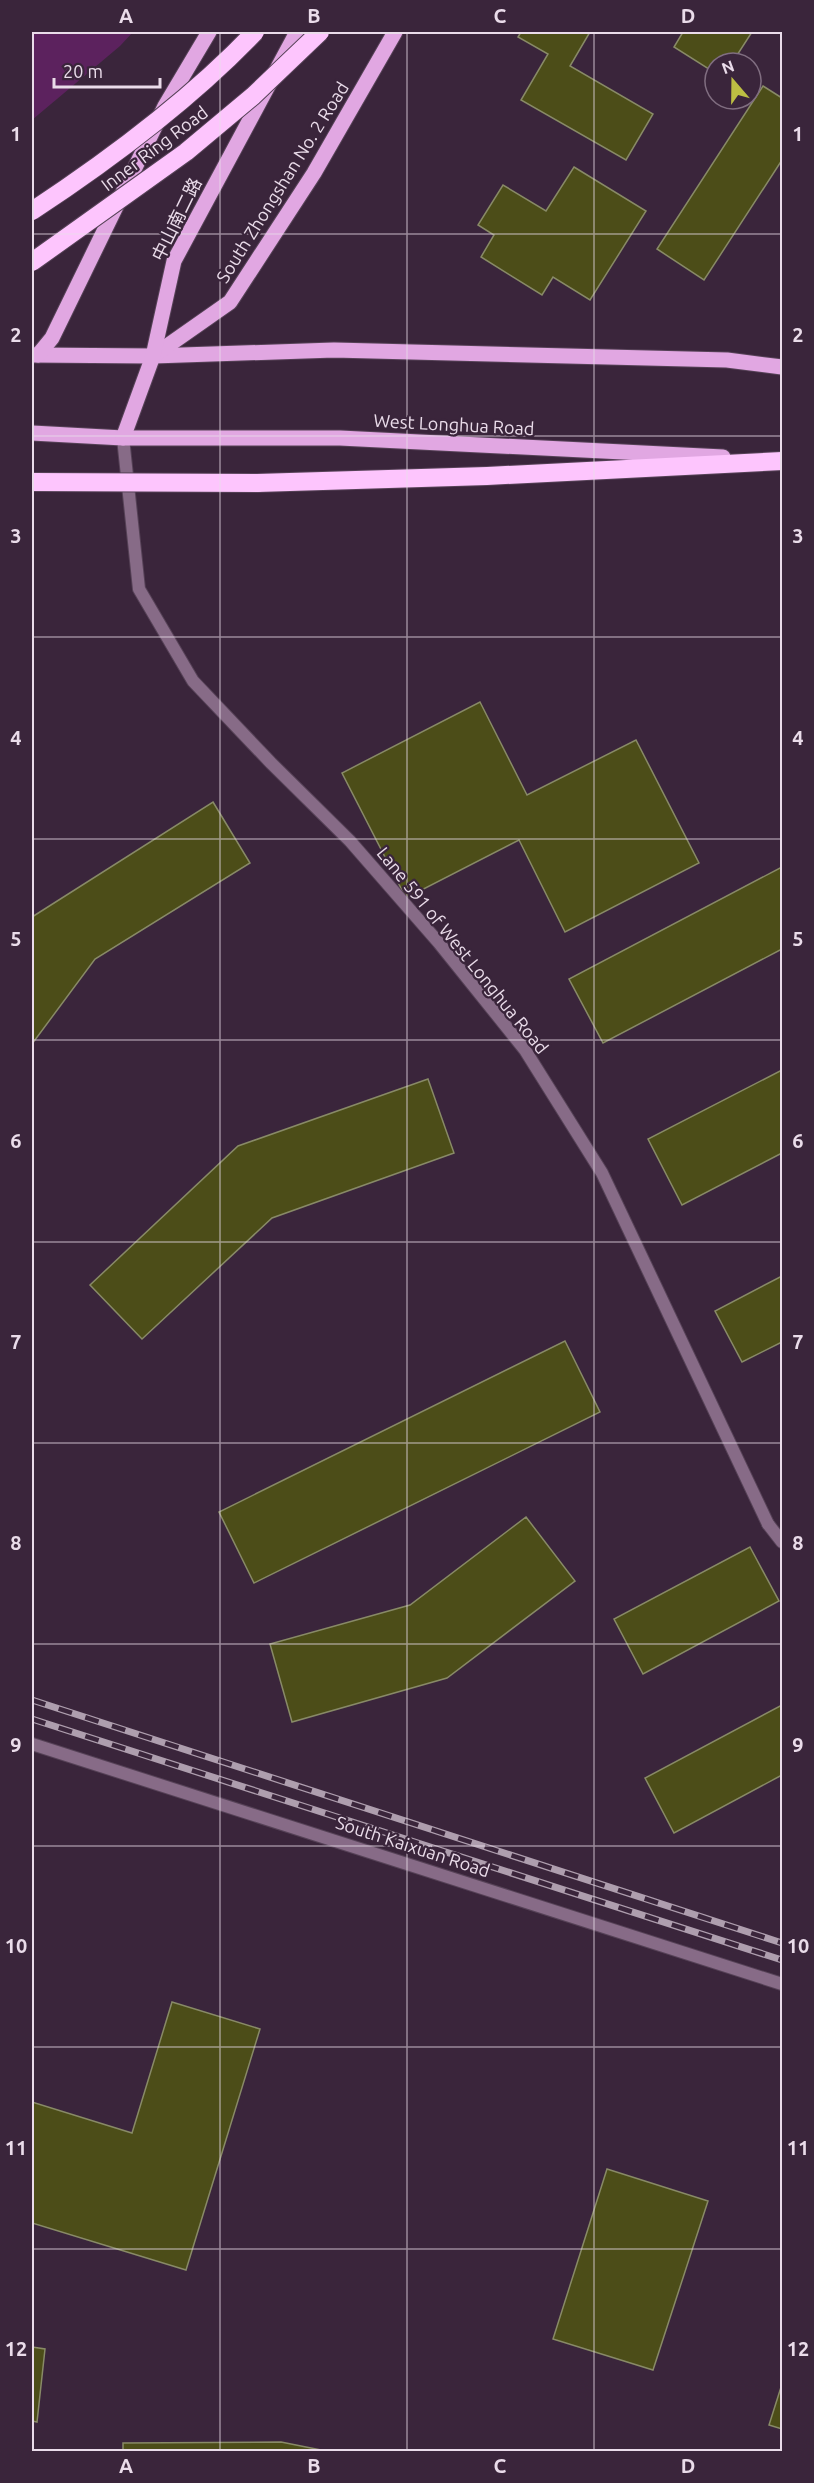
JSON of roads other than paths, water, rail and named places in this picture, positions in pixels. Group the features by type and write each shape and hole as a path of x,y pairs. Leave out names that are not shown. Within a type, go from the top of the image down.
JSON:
{"highway":[{"name":"Inner Ring Road","path":"32,211 161,117 233,55 255,32"},
{"name":"Inner Ring Road","path":"32,262 186,152 253,96 320,32"},
{"path":"32,482 376,481 783,461"}],"main road":[{"path":"35,355 52,338 165,106 209,32"},
{"name":"中山南二路","path":"153,356 174,261 297,32"},
{"name":"South Zhongshan No. 2 Road","path":"153,356 230,302 314,173 395,32"},
{"path":"35,355 153,356 334,350 727,360 783,367"},
{"path":"32,433 123,438 153,356"},
{"name":"West Longhua Road","path":"123,438 340,438 783,461"}],"street":[{"name":"Lane 591 of West Longhua Road","path":"123,438 140,589 193,681 350,841 439,943 525,1050 602,1173 768,1524 783,1542"},
{"name":"South Kaixuan Road","path":"32,1744 783,1984"}],"railway":[{"path":"32,1700 782,1943"},
{"path":"32,1719 782,1960"}]}
